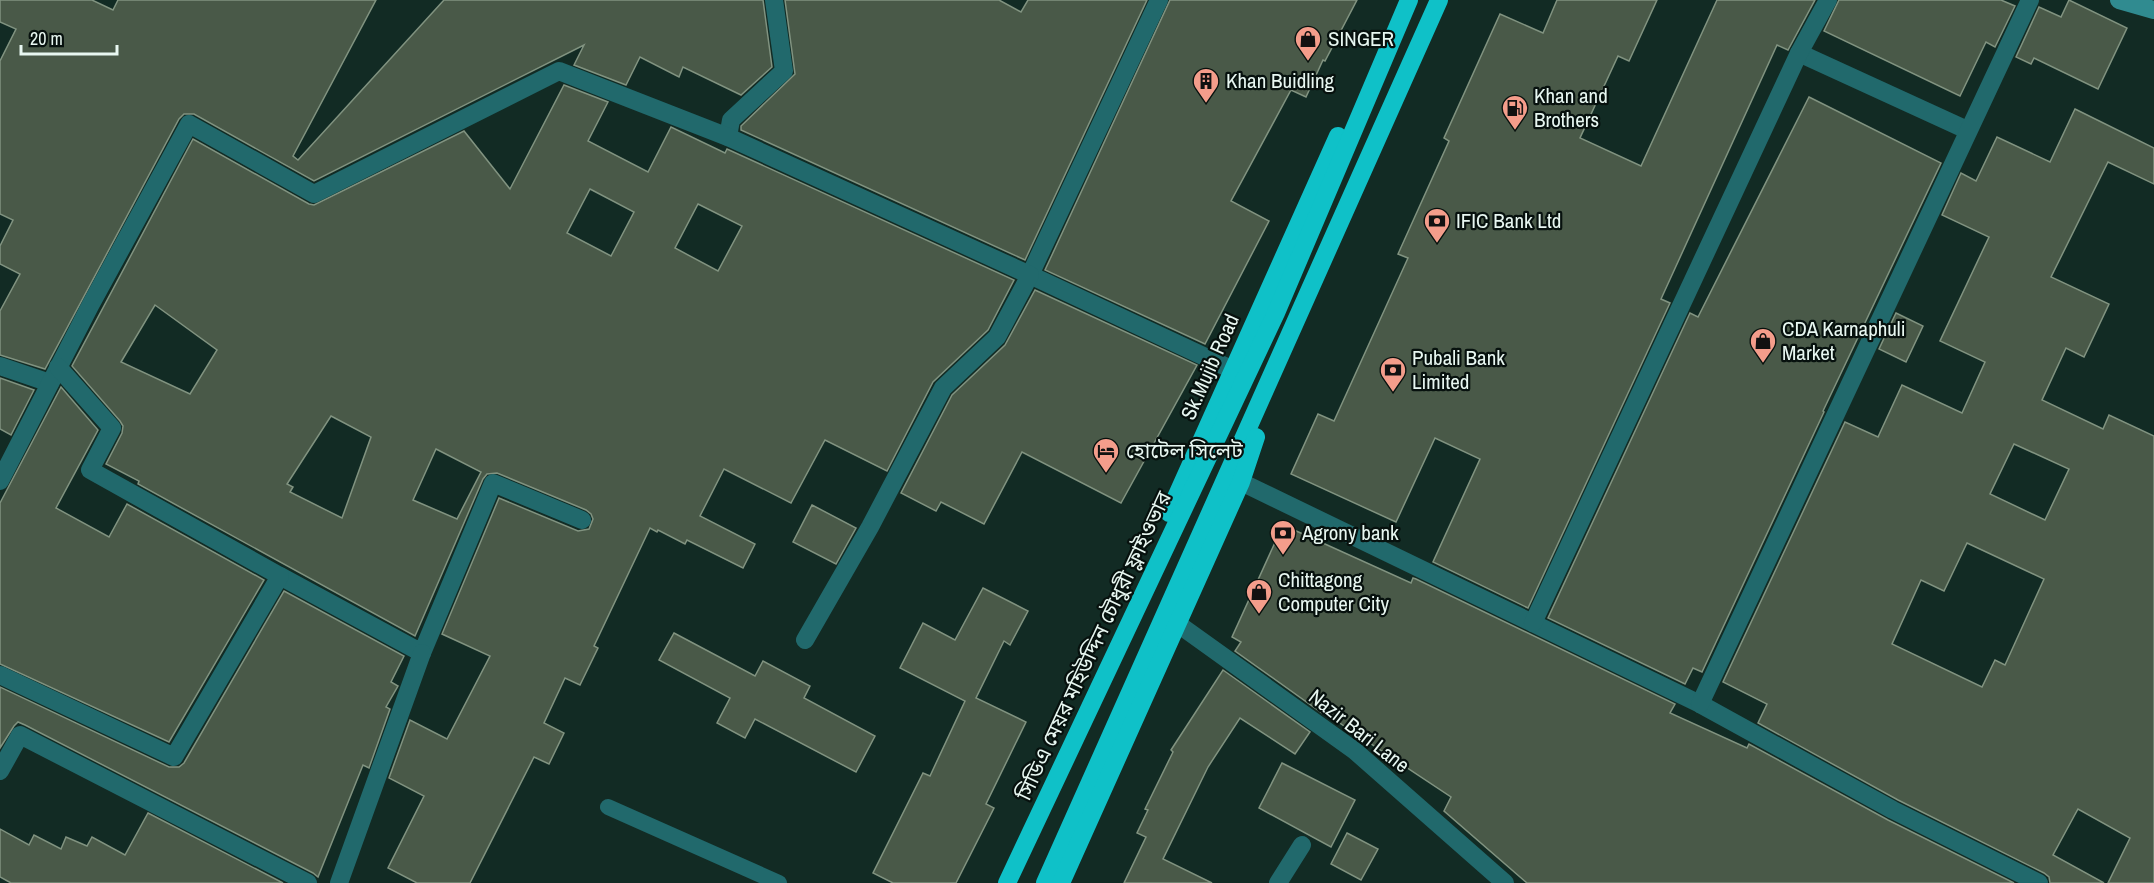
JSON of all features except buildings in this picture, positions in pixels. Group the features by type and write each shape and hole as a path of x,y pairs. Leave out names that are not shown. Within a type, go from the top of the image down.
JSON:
{"highway":[{"name":"Sk.Mujib Road","path":"1000,883 1398,0"},
{"name":"সিডিএ মেয়র মহিউদ্দিন চৌধুরী ফ্লাইওভার","path":"1006,883 1276,313 1409,0"},
{"path":"1045,883 1439,0"},
{"path":"1061,883 1241,482 1256,436 1452,0"}],"main road":[{"path":"2120,0 2154,10"}],"street":[{"path":"728,137 731,120 784,71 774,0"},
{"path":"805,640 870,527 943,388 997,338 1030,275 1160,0"},
{"path":"1533,623 1799,54 1828,0"},
{"path":"1700,704 1967,130 2030,0"},
{"path":"1799,54 1967,130"},
{"path":"0,481 54,375 189,124 315,194 558,71 728,137 1233,370"},
{"path":"0,366 54,375 112,428 90,470 422,653"},
{"path":"1241,482 1700,704 1893,810 2039,883"},
{"path":"339,883 422,653 494,483 582,520"},
{"path":"0,675 174,757 280,576"},
{"name":"Nazir Bari Lane","path":"1178,624 1354,751 1504,883"},
{"path":"0,771 20,735 308,883"},
{"path":"1278,883 1302,845"}],"lane":[{"path":"609,807 779,883"}],"place":[{"name":"SINGER","path":"1308,62"},
{"name":"Khan Buidling","path":"1206,104"},
{"name":"Khan and Brothers","path":"1515,131"},
{"name":"IFIC Bank Ltd","path":"1437,244"},
{"name":"CDA Karnaphuli Market","path":"1763,364"},
{"name":"Pubali Bank Limited","path":"1393,393"},
{"name":"হোটেল সিলেট","path":"1106,474"},
{"name":"Agrony bank","path":"1283,556"},
{"name":"Chittagong Computer City","path":"1259,615"}]}
